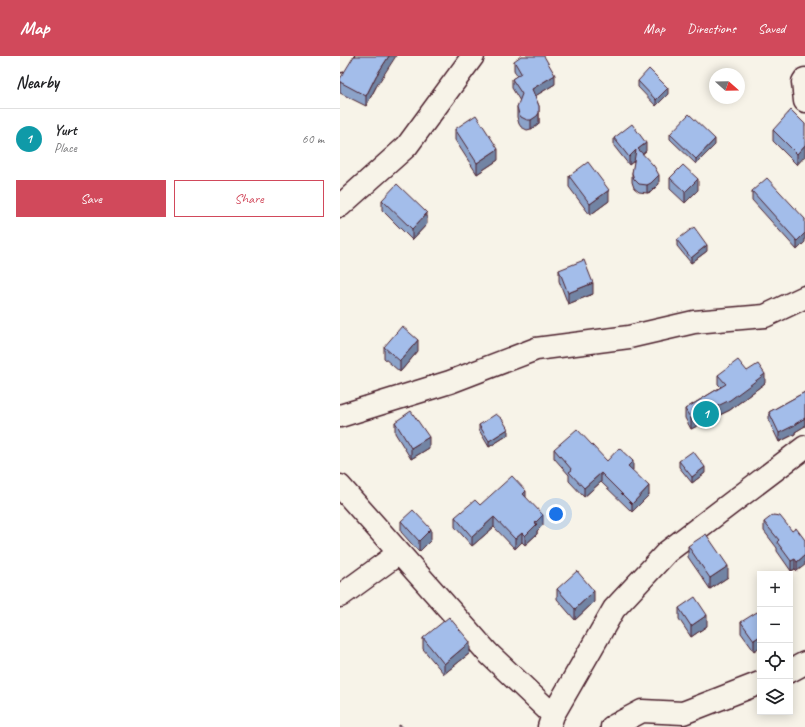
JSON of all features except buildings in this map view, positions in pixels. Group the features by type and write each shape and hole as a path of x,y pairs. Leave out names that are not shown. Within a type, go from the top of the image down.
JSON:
{"street":[{"path":"340,61 343,56"},
{"path":"340,206 407,146 473,56"},
{"path":"805,79 803,82 805,101"},
{"path":"340,416 450,382 536,349 629,337 694,322 765,316 805,297"},
{"path":"340,486 488,653 552,721 614,609 667,552 805,447"},
{"path":"340,596 399,553"},
{"path":"793,669 805,663"},
{"path":"612,727 642,711 683,713 757,684"}],"place":[{"name":"Yurt","path":"706,414"}]}
